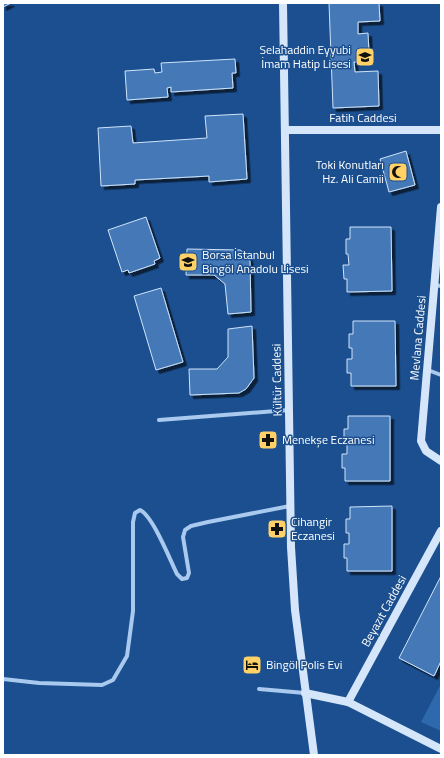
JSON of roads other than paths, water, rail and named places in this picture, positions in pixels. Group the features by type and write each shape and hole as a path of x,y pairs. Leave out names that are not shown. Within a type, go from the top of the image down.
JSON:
{"street":[{"name":"Kültür Caddesi","path":"283,3 290,506 295,610 314,755"},
{"name":"Fatih Caddesi","path":"285,130 441,130"},
{"name":"Mevlana Caddesi","path":"441,207 438,285 421,442 426,451 441,461"},
{"path":"428,370 441,375"},
{"path":"159,420 289,410"},
{"path":"3,679 39,683 102,685 113,680 127,656 133,611 133,522 135,513 140,510 145,512 153,525 176,574 182,579 187,578 189,573 183,537 185,530 191,526 208,522 290,506"},
{"name":"Beyazıt Caddesi","path":"348,702 441,531"},
{"path":"259,688 305,693 348,702 441,749"}],"place":[{"name":"Selahaddin Eyyubi İmam Hatip Lisesi","path":"365,57"},
{"name":"Toki Konutları Hz. Ali Camii","path":"398,172"},
{"name":"Borsa İstanbul Bingöl Anadolu Lisesi","path":"188,262"},
{"name":"Menekşe Eczanesi","path":"268,440"},
{"name":"Cihangir Eczanesi","path":"277,529"},
{"name":"Bingöl Polis Evi","path":"252,665"}]}
